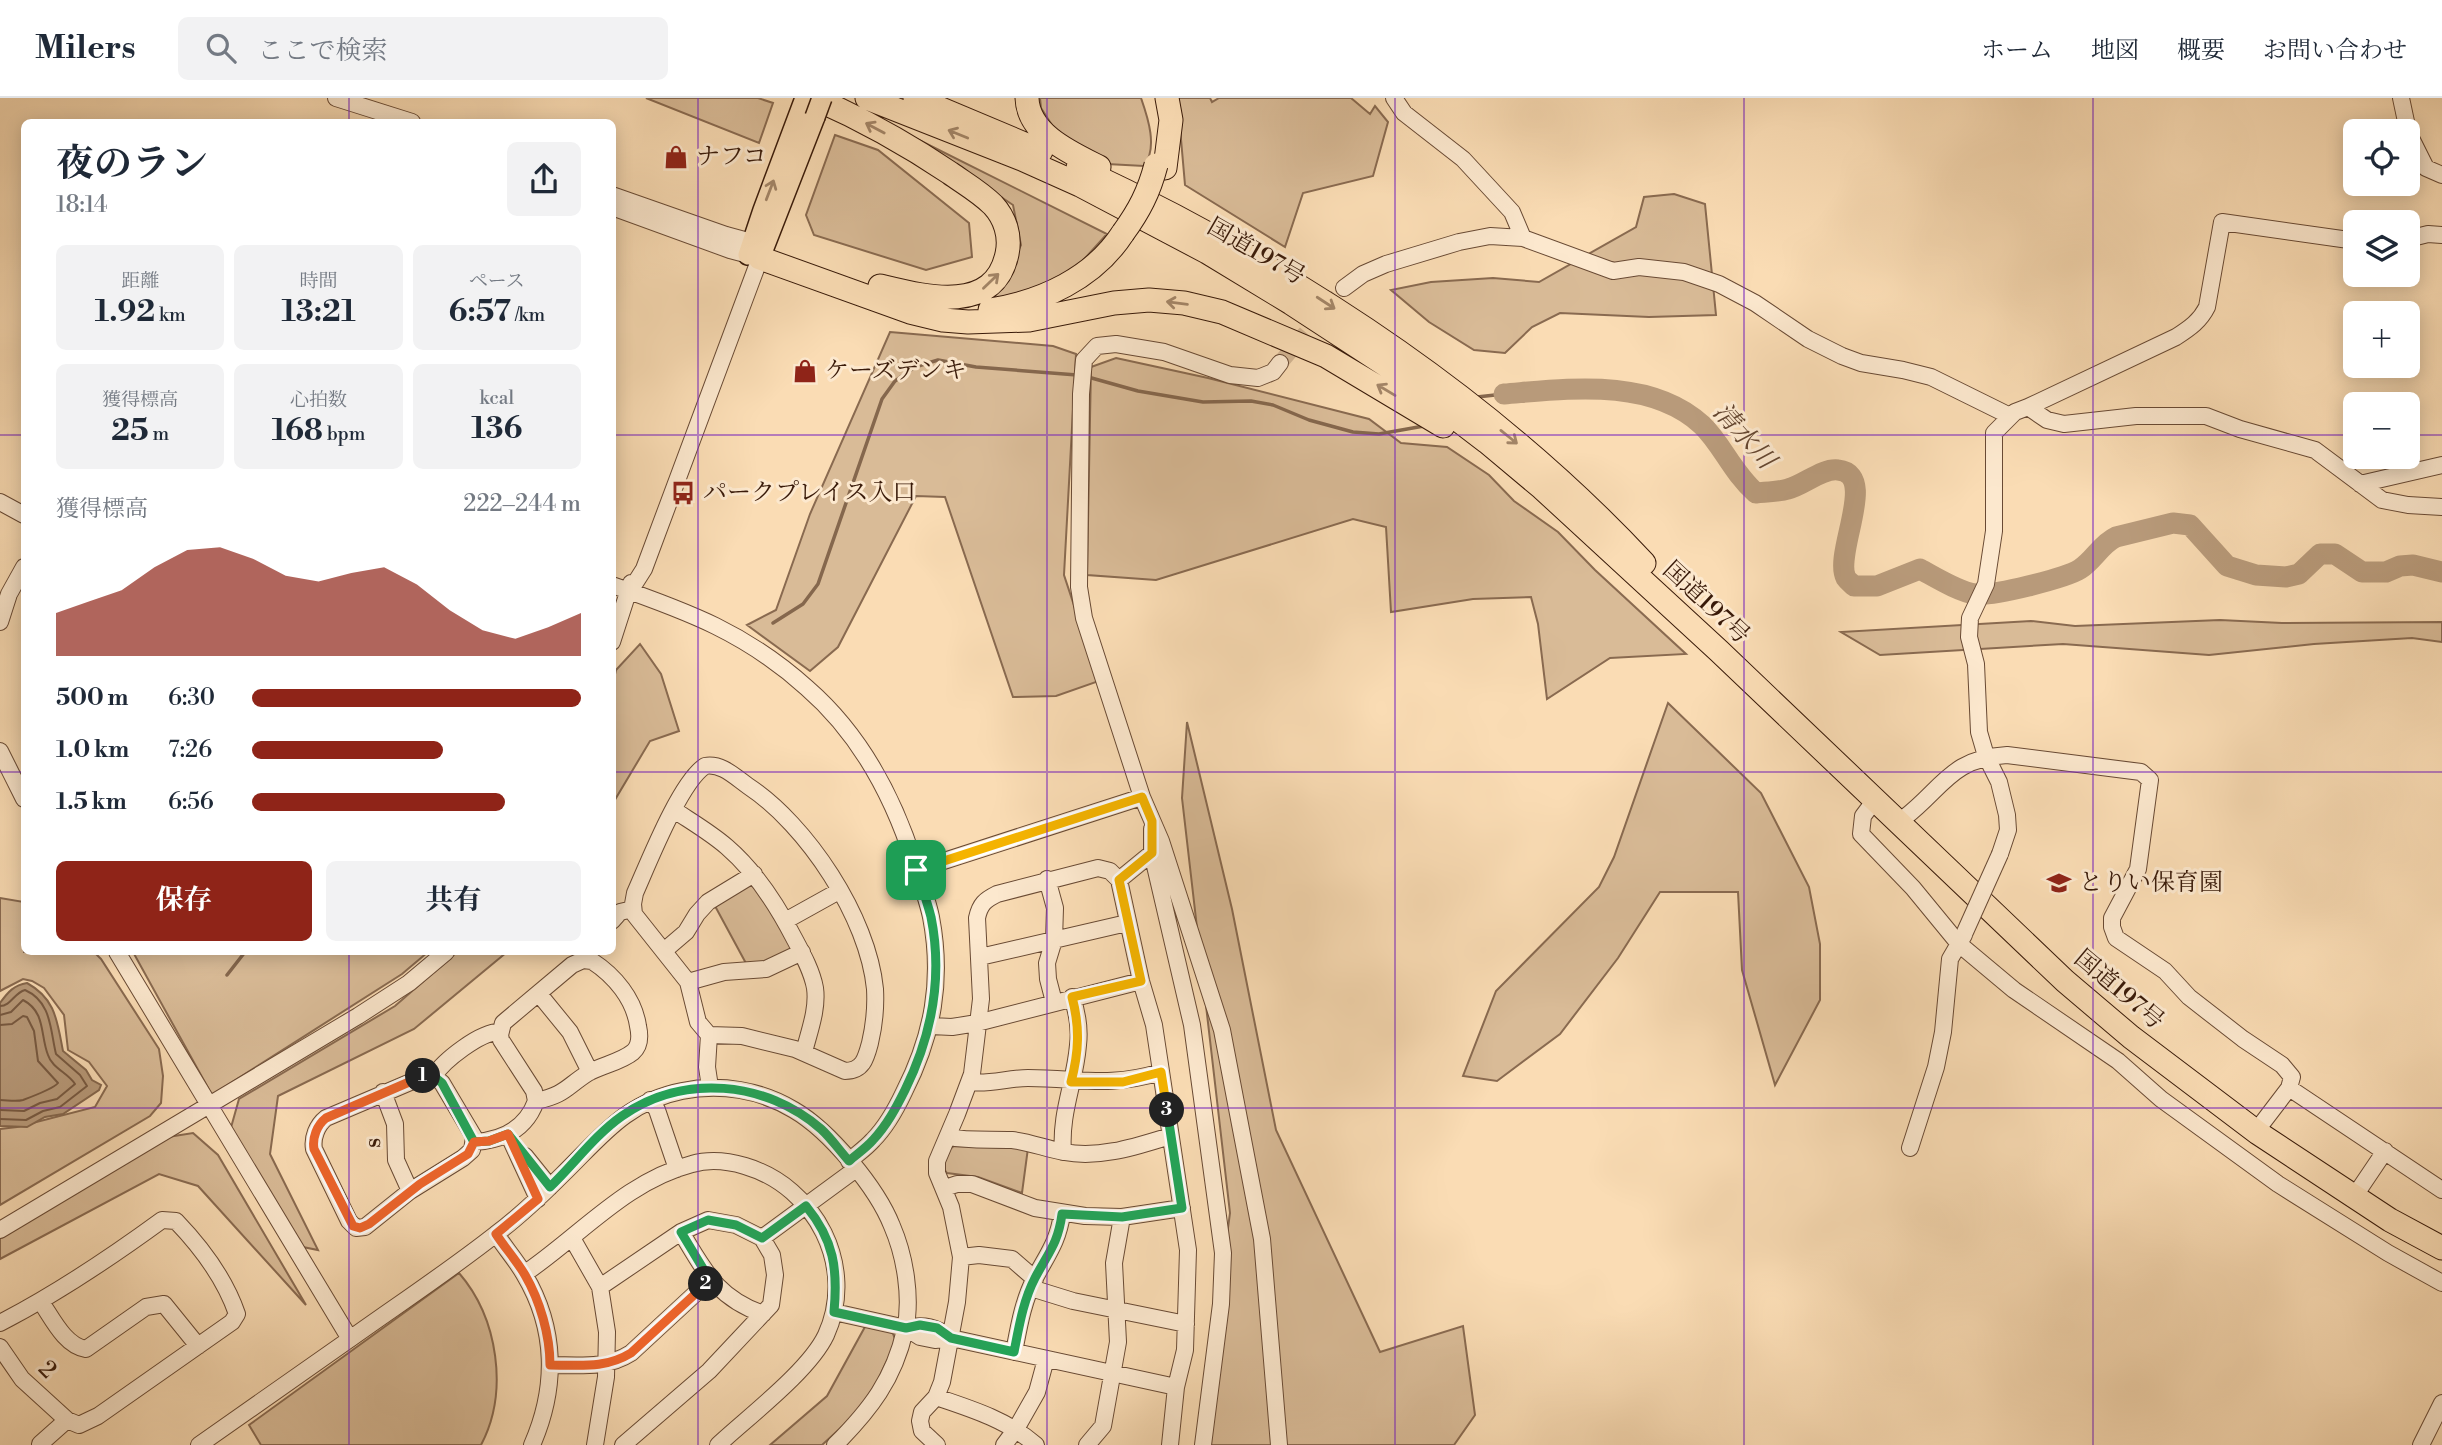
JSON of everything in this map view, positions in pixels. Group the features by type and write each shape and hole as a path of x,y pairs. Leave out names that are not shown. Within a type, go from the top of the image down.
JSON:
{"highway":[{"name":"国道197号","path":"867,98 1023,159 1080,185 1207,253 1291,303 1389,368 1523,470 1719,651 2066,981 2132,1037 2258,1133 2381,1214 2442,1248"},
{"name":"国道197号","path":"915,98 971,120 1169,212 1292,281 1406,358 1545,466 1591,508 1718,641 2084,988 2161,1053 2260,1126 2391,1211 2442,1236"},
{"path":"1027,98 1030,116 1052,139 1076,156 1224,233 1292,281"},
{"path":"880,285 944,307 976,311 1007,307 1041,297 1071,282 1103,259 1147,218 1159,192 1161,166 1156,98"},
{"path":"1161,166 1171,120 1167,98"},
{"path":"756,250 936,298 972,294 993,281 1005,262 1008,251 1007,228 994,206 981,194 907,145 843,111 808,106"},
{"path":"1011,320 1059,301 1077,289 1113,261 1128,235"},
{"path":"756,250 910,312 968,322 1029,320 1114,303 1149,300 1184,303 1222,312 1326,356 1411,405 1492,459 1601,542"}],"main road":[{"path":"756,250 808,106 822,98"}],"street":[{"path":"1394,98 1404,113 1463,159 1512,212 1523,238"},
{"path":"2401,98 2405,119"},
{"path":"336,99 387,119"},
{"path":"336,99 402,119"},
{"path":"2420,156 2426,168 2442,175"},
{"path":"616,196 726,235 756,250"},
{"path":"616,208 756,250"},
{"path":"1910,1148 1936,1067 1943,1032 1950,959 2000,854 2008,830 1999,782 1986,756 1979,732 1976,664 1969,637 1970,618 1986,584 1994,531 1994,433 2015,412 2176,337 2201,318 2207,307 2222,222 2343,239"},
{"path":"2420,236 2442,235"},
{"path":"1344,288 1363,274 1386,264 1459,242 1490,236 1523,238 1614,271 1639,267 1684,272 1719,284 1755,303 1808,339 1842,356 1861,363 1931,377 2010,416"},
{"path":"616,631 630,591 644,569 756,250"},
{"path":"1279,1445 1262,1239 1224,1043 1169,866 1142,797 1084,618 1079,587 1081,394 1084,360 1097,346 1116,344 1164,352 1230,375 1258,378 1273,372 1280,363"},
{"path":"2028,407 2047,421 2064,424 2136,416 2206,416 2240,429 2315,450 2382,500 2442,507"},
{"path":"2360,484 2442,465"},
{"path":"0,502 21,513"},
{"path":"0,622 9,594 21,572"},
{"path":"616,586 723,628 768,655 810,690 847,730 876,772 899,818 931,916 936,979 931,1026 920,1060 892,1116 852,1165 806,1206 762,1238"},
{"path":"0,751 21,793"},
{"path":"1904,818 1950,774 1966,763 1986,756 2007,755 2141,772 2150,780 2138,869 2112,918 2112,927 2116,938 2165,971 2189,997 2242,1040 2282,1065 2292,1077 2289,1088 2260,1126"},
{"path":"709,1035 742,1036 804,1052 840,1070 850,1071 863,1063 871,1037 874,1003 865,944 839,891 799,831 757,792 720,767 710,765 699,770 674,810 635,893 632,909 688,982 698,1022 709,1035 707,1067 710,1087"},
{"path":"916,870 1142,797"},
{"path":"1875,800 1863,816 1861,834 2014,990 2118,1061 2161,1099 2218,1142 2331,1219 2442,1283"},
{"path":"674,810 726,846 754,874 802,952 815,988 815,1006 804,1052"},
{"path":"1152,821 1152,853 1192,1025 1223,1254 1220,1317 1203,1445"},
{"path":"1119,880 1152,853"},
{"path":"936,1445 922,1431 920,1421 922,1412 936,1397 942,1382 961,1276 957,1232 945,1188 937,1173 937,1161 969,1082 979,1022 979,907 984,900 997,894 1098,868 1110,870 1119,880 1141,981 1154,1025 1188,1250 1185,1350 1176,1387 1170,1445"},
{"path":"665,950 686,932 702,908 754,874"},
{"path":"1048,879 1055,908 1054,940 1047,964 1054,1002"},
{"path":"785,921 839,891"},
{"path":"616,917 621,912 632,909"},
{"path":"980,957 1128,923"},
{"path":"688,982 724,972 766,969 802,952"},
{"path":"119,955 350,1339"},
{"path":"0,1230 376,1005 409,983 442,955"},
{"path":"474,1142 489,1141 508,1134 524,1121 536,1101 534,1091 501,1040 500,1027 506,1019 572,965 591,956 630,1000 640,1035 637,1047 633,1052 590,1072 557,1097 536,1101"},
{"path":"931,1026 952,1027 979,1022 1141,981"},
{"path":"539,994 570,1032 590,1072"},
{"path":"1063,1152 1063,1118 1079,1030 1072,997"},
{"path":"434,1076 447,1060 486,1035 500,1032"},
{"path":"969,1082 978,1084 1026,1078 1071,1082 1123,1082 1161,1072"},
{"path":"434,1076 442,1083 474,1142 468,1154 410,1191 365,1227 356,1228 349,1221 314,1149 315,1133 322,1121 419,1077 434,1076"},
{"path":"205,1444 496,1234 538,1199 608,1127 628,1112 650,1100 681,1091 710,1087 758,1094 794,1110 824,1131 852,1165 892,1224 903,1259 907,1296 906,1328 894,1366 878,1398 835,1445"},
{"path":"2289,1088 2442,1190"},
{"name":"s","path":"383,1092 395,1124 396,1160 410,1191"},
{"path":"650,1100 657,1110 677,1169"},
{"path":"508,1134 550,1187"},
{"path":"508,1134 538,1199"},
{"path":"947,1137 1031,1142 1063,1152 1103,1152 1129,1149 1170,1136"},
{"path":"2358,1191 2385,1151"},
{"path":"524,1274 633,1189 660,1174 695,1163 719,1161 762,1171 786,1187 806,1206 821,1227 831,1249 837,1282 834,1312 815,1355 718,1445"},
{"path":"945,1188 957,1184 972,1184 1035,1208 1062,1214 1122,1217 1182,1208"},
{"path":"1014,1352 1022,1310 1054,1247 1062,1214"},
{"path":"1087,1445 1103,1426 1118,1342 1114,1263 1122,1217"},
{"path":"0,1322 41,1302 86,1274 162,1220 176,1221 188,1234 229,1290 237,1314 232,1322 98,1416 79,1425 67,1420 40,1445"},
{"path":"600,1287 681,1232 708,1220 736,1225 762,1238 772,1255 775,1275 771,1306 709,1371 623,1445"},
{"path":"681,1232 710,1280 746,1308 762,1314"},
{"path":"496,1234 524,1274 542,1316 550,1350 550,1386 543,1419 532,1445"},
{"path":"572,1238 600,1287 607,1332 607,1365 595,1445"},
{"path":"961,1257 979,1255 1012,1259 1033,1284 1073,1301 1186,1324"},
{"path":"550,1365 607,1365 631,1353 710,1280"},
{"path":"41,1302 66,1338 77,1348 86,1349 146,1307 164,1304 198,1346"},
{"path":"834,1312 906,1328 929,1326 951,1338 1176,1387"},
{"name":"2","path":"0,1348 22,1379 67,1420"},
{"path":"1004,1445 1037,1392 1046,1359"},
{"path":"936,1397 978,1410 1016,1429 1036,1445"},
{"path":"2421,1445 2442,1404"}],"shaded area":[{"path":"646,98 758,98 773,103 759,143"},
{"path":"1040,98 1141,98 1151,142 1144,166 1107,164 1059,136 1041,108"},
{"path":"1175,98 1210,98 1212,102 1219,98 1351,98 1370,114 1375,106 1388,122 1373,176 1303,193 1285,247 1185,185 1178,105"},
{"path":"835,135 878,150 969,223 972,257 926,270 814,235 806,215"},
{"path":"909,135 1107,234 1077,267 1029,292 977,303 1006,274 1021,245 1013,205"},
{"path":"1674,194 1705,204 1716,315 1649,317 1560,313 1532,327 1505,353 1474,350 1429,322 1391,290 1431,282 1493,278 1539,282 1636,227 1644,197"},
{"path":"890,332 1053,346 1076,354 1064,575 1099,681 1056,696 1013,697 945,497 916,496 838,647 810,671 747,625 776,610 810,514"},
{"path":"1116,358 1208,378 1369,419 1401,443 1447,447 1489,475 1514,501 1558,532 1686,654 1610,658 1547,699 1538,624 1531,597 1473,599 1391,612 1386,527 1353,519 1156,580 1087,575 1091,367"},
{"path":"2220,620 2282,623 2442,622 2442,642 2412,638 2314,644 2209,655 2063,644 1880,655 1841,632 2031,621 2075,626"},
{"path":"640,644 661,674 679,731 650,741 616,798 616,670"},
{"path":"1668,703 1761,793 1809,887 1820,944 1820,1000 1775,1085 1742,970 1738,892 1660,892 1618,958 1560,1034 1497,1081 1463,1076 1496,991 1599,887 1614,857"},
{"path":"1187,722 1232,909 1276,1130 1380,1352 1463,1326 1475,1415 1454,1445 1199,1445 1230,1213 1182,798"},
{"path":"753,877 797,952 748,967 715,906"},
{"path":"0,898 21,902 21,955 97,955 101,959 159,1049 163,1076 161,1103 150,1116 0,1205 0,1129 95,1107 107,1086 89,1062 68,1050 64,1015 44,988 23,979 0,991"},
{"path":"135,955 424,955 402,974 212,1095"},
{"path":"454,955 503,955 414,1029 278,1096 270,1154 318,1250 303,1247 230,1131 239,1099 395,1006"},
{"path":"193,1133 218,1155 306,1305 198,1186 159,1174 0,1259 0,1238 168,1137"},
{"path":"954,1146 1028,1148 1022,1193 978,1177 947,1173 944,1169 946,1152"},
{"path":"459,1273 483,1311 495,1356 495,1402 481,1445 261,1445 249,1425"},
{"path":"866,1325 892,1331 896,1342 877,1382 856,1414 822,1445 770,1445 827,1396"}],"water":[{"path":"27,983 37,989 50,1004 57,1021 63,1051 86,1070 92,1080 101,1085 99,1090 63,1114 45,1117 27,1127 0,1126 0,1003 18,985"}],"waterway":[{"path":"773,623 803,604 818,584 882,399 895,381 915,367 938,360 976,367 1077,375"},
{"path":"1088,377 1138,391 1203,402 1251,401 1273,405 1309,420 1353,432 1379,434 1424,426"},
{"name":"清水川","path":"1504,394 1581,389 1633,393 1658,399 1681,410 1702,425 1756,493 1788,489 1832,470 1850,475 1855,485 1855,500 1844,567 1846,578 1854,586 1877,586 1920,569 1969,593 2012,590 2080,569 2116,537 2173,523 2190,525 2227,566 2256,575 2286,577 2299,574 2320,554 2335,554 2362,572 2386,572 2400,566 2413,565 2442,572"},
{"path":"1477,397 1504,394"},
{"path":"227,975 243,955"}],"tunnel":[{"path":"1280,363 1344,288"}],"place":[{"name":"ナフコ","path":"676,157"},
{"name":"ケーズデンキ","path":"805,371"},
{"name":"パークプレイス入口","path":"683,493"},
{"name":"とりい保育園","path":"2059,883"}],"route":[{"path":"916,870 931,916 935,949 936,979 931,1026 920,1060 892,1116 873,1140 849,1161 824,1131 794,1110 758,1094 710,1087 666,1095 635,1108 608,1127 550,1187 508,1134 489,1141 474,1142 474,1137 442,1083 432,1075 424,1075 326,1118 319,1124 315,1133 314,1149 349,1221 356,1228 365,1227 410,1191 468,1154 474,1142 489,1141 501,1138 508,1134 538,1199 496,1234 524,1274 534,1294 550,1350 550,1365 607,1365 621,1359 631,1353 710,1280 681,1232 708,1220 736,1225 762,1238 806,1206 821,1227 831,1249 837,1282 834,1312 906,1328 920,1325 937,1328 951,1338 1014,1352 1022,1310 1035,1279 1054,1247 1062,1214 1122,1217 1182,1208 1161,1072 1123,1082 1071,1082 1079,1030 1072,997 1141,981 1119,880 1152,853 1152,821 1142,797 916,870"}]}
